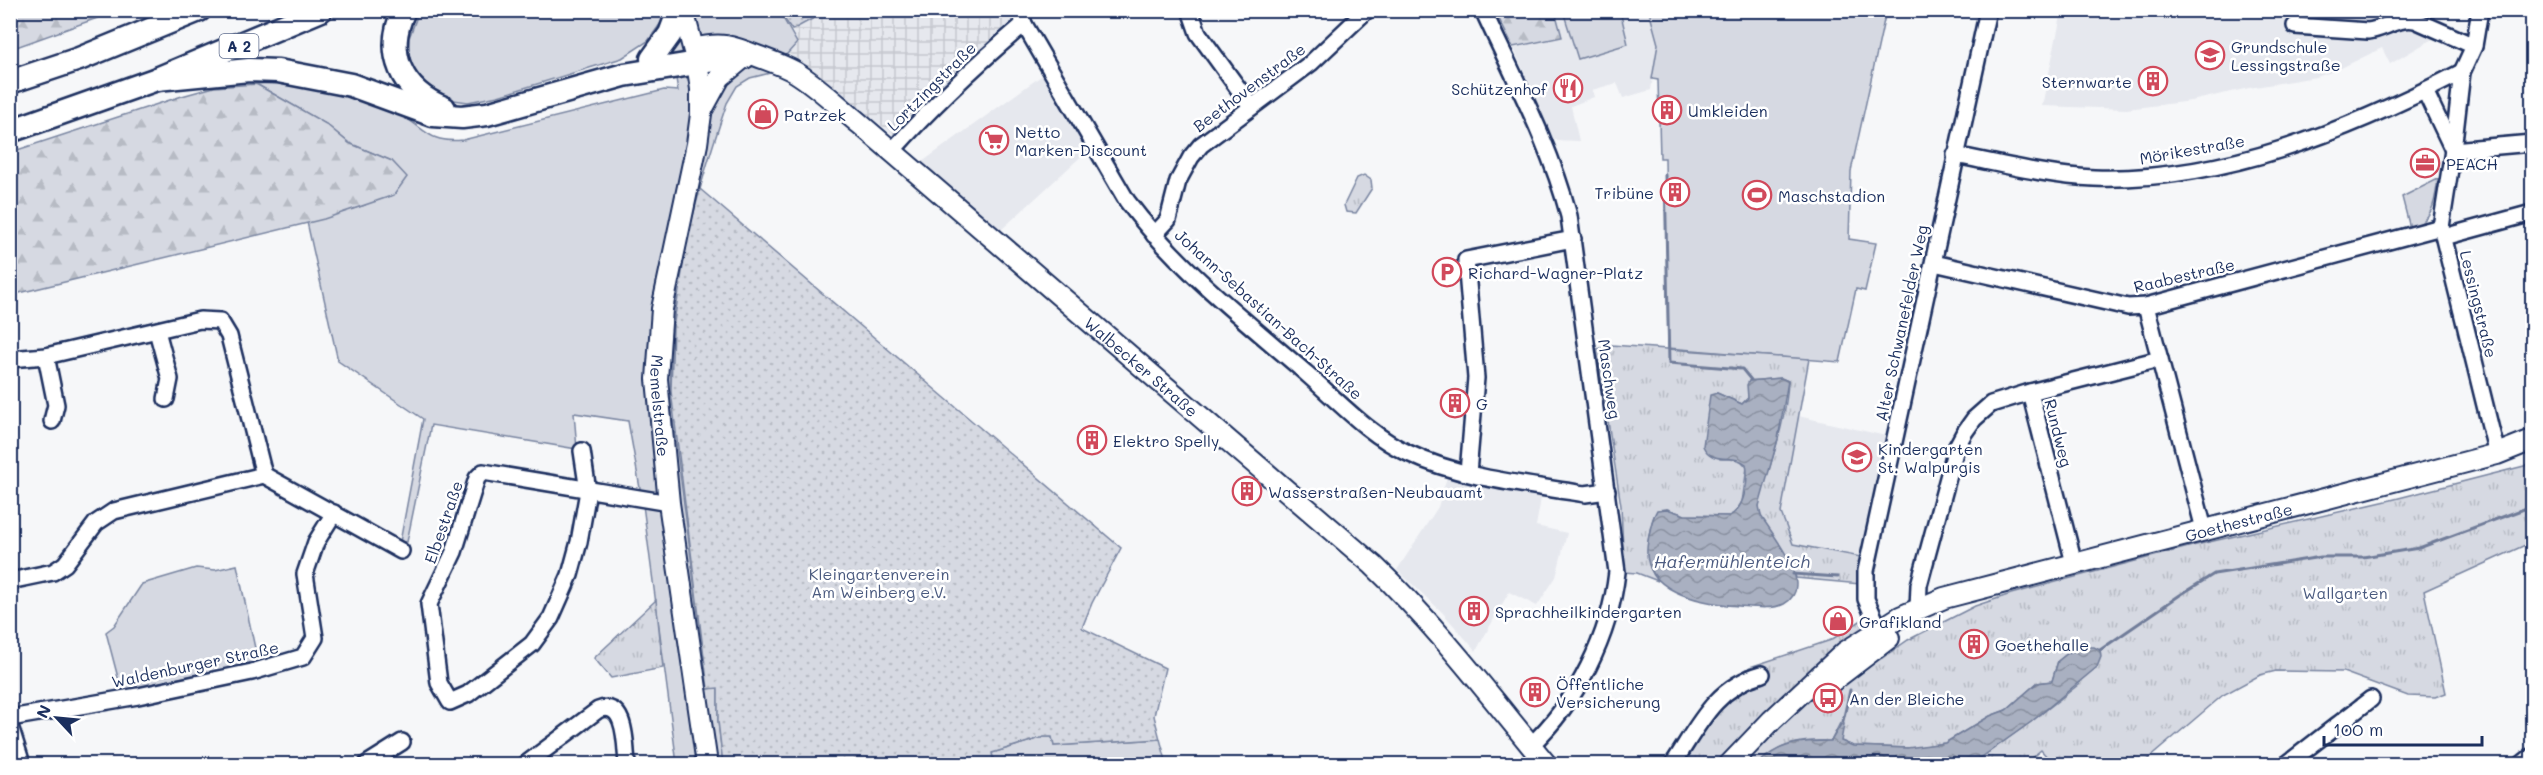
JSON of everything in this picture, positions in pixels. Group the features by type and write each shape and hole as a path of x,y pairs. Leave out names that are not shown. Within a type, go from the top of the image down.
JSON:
{"highway":[{"path":"79,59 165,10"},
{"path":"10,82 79,59 200,10"},
{"name":"A 2","path":"10,131 156,80 321,10"},
{"path":"404,10 395,36 395,50 405,78 413,90 427,102 444,108 487,114"},
{"path":"624,75 652,59 670,34 681,10"},
{"path":"156,80 249,70 278,71 351,85 433,115 462,117 487,114 696,56"},
{"path":"652,59 696,56"}],"main road":[{"name":"Memelstraße","path":"681,10 696,56 701,90 701,114 697,144 668,273 657,353 658,410 669,503 707,765"},
{"name":"Walbecker Straße","path":"696,56 717,44 742,48 749,57 797,73 892,151 1373,565 1433,626 1546,765"},
{"path":"701,114 720,77 749,57"},
{"name":"Goethestraße","path":"1741,765 1790,716 1881,635 1918,609 1978,588 2497,454 2532,440"},
{"name":"Goethestraße","path":"2497,454 2532,452"},
{"name":"Goethestraße","path":"1730,765 1765,727 1831,664 1881,635 1978,588"}],"street":[{"path":"1190,10 1198,33 1251,106"},
{"name":"Maschweg","path":"1483,10 1523,95 1559,180 1573,239 1617,572 1610,613 1592,658 1550,727 1530,746"},
{"name":"Alter Schwanefelder Weg","path":"1881,635 1866,599 1866,571 1988,10"},
{"path":"2462,72 2474,46 2480,10"},
{"name":"Beethovenstraße","path":"1154,236 1168,220 1178,181 1191,157 1201,145 1311,63 1362,12"},
{"name":"Lortzingstraße","path":"892,151 927,112 1022,17"},
{"name":"Johann-Sebastian-Bach-Straße","path":"1022,17 1127,201 1154,236 1199,280 1384,439 1395,447 1448,470 1585,494 1607,491"},
{"path":"2295,26 2368,31 2379,30 2407,19 2474,46"},
{"name":"Mörikestraße","path":"1955,155 2071,176 2112,178 2158,176 2190,171 2295,146 2356,123 2462,72"},
{"name":"Lessingstraße","path":"2462,72 2442,232 2497,454"},
{"path":"2425,91 2452,156 2532,143"},
{"name":"Raabestraße","path":"1934,263 2128,307 2145,306 2442,232 2532,213"},
{"path":"1468,473 1476,378 1466,260 1573,239"},
{"path":"2145,306 2204,530"},
{"path":"10,359 46,356 207,319 220,321 230,336 264,475"},
{"path":"157,332 170,379 166,399"},
{"path":"46,356 56,405 52,421"},
{"path":"2030,392 2160,359"},
{"name":"Rundweg","path":"1918,609 1919,585 1956,447 1974,419 1991,404 2030,392 2074,563"},
{"path":"582,451 588,490"},
{"name":"Elbestraße","path":"588,490 570,575 551,618 538,638 468,694 450,702 439,683 429,604 454,552 477,478 483,472 669,503"},
{"path":"10,581 53,572 59,568 96,523 107,514 264,475 401,551"},
{"name":"Waldenburger Straße","path":"10,718 138,696 252,672 303,657 315,638 305,574 316,542 334,513"},
{"path":"1674,765 1704,716 1725,692 1739,682 1762,674"},
{"path":"2288,765 2371,699"},
{"path":"525,765 598,711 608,708 615,711 621,718 627,765"},
{"path":"10,726 22,765"},
{"path":"367,765 402,742"},
{"path":"2522,765 2532,756"}],"shaded area":[{"path":"1009,10 1014,20 1011,27 972,59 895,136 788,53 797,43 792,30 827,11"},
{"path":"1555,10 1649,11 1658,44 1651,90 1623,98 1617,83 1592,90 1594,97 1571,106 1579,141 1554,140 1513,47 1562,37"},
{"name":"Grundschule Lessingstraße","path":"2062,11 2430,11 2436,37 2390,64 2382,48 2337,70 2316,77 2249,88 2191,101 2127,109 2042,106"},
{"path":"1044,74 1088,150 1001,230 922,162"},
{"path":"1798,416 1886,436 1861,557 1793,544 1781,513"},
{"path":"1447,477 1542,493 1536,526 1567,533 1556,577 1537,606 1509,592 1476,651 1442,612 1397,570 1438,507"}],"green space":[{"path":"11,10 117,10 117,11 11,49"},
{"path":"419,11 779,11 797,43 770,73 750,78 737,86 727,103 693,214 673,327 671,404 708,689 718,687 718,721 723,764 677,764 643,505 628,421 574,413 577,449 431,425 407,542 400,542 423,419 338,361 307,222 365,205 392,161 349,143 326,124 256,84 309,86 345,94 396,113 433,136 441,139 463,140 664,90 678,91 666,16 648,41 622,58 498,96 468,102 446,99 424,88 409,64 409,38"},
{"path":"779,11 827,11 792,30"},
{"path":"1495,11 1555,11 1562,37 1513,47"},
{"path":"1563,11 1627,11 1628,13 1621,15 1628,44 1578,59"},
{"path":"1649,11 1886,11 1851,171 1849,239 1876,243 1865,291 1856,289 1840,362 1668,348 1665,158 1660,158 1658,80 1652,79 1658,44"},
{"path":"256,84 326,124 349,143 392,161 407,177 394,195 324,219 11,295 11,152 214,87"},
{"path":"1364,175 1371,180 1372,188 1356,213 1346,212 1344,205 1357,178"},
{"path":"2438,179 2429,215 2418,225 2410,228 2402,197"},
{"name":"Kleingartenverein Am Weinberg e.V.","path":"700,189 1121,548 1092,603 1082,628 1165,668 1154,716 1160,739 1054,746 1052,737 1044,737 992,753 994,764 723,764 718,721 718,688 708,689 671,391 673,328 688,235"},
{"path":"1611,345 1809,359 1781,513 1793,544 1861,557 1860,584 1796,578 1788,560 1761,517 1760,497 1777,444 1786,402 1788,381 1781,378 1749,381 1748,398 1742,404 1717,393 1720,459 1739,459 1747,467 1742,502 1734,514 1729,516 1685,515 1667,509 1654,516 1649,532 1648,558 1658,581 1637,573 1624,572 1621,506 1597,349"},
{"name":"Wallgarten","path":"2532,464 2532,542 2424,591 2446,693 2435,697 2408,696 2343,672 2276,671 2260,675 2223,695 2142,764 2053,764 2041,750 2024,764 1972,764 2079,684 2083,647 2068,653 2058,661 2052,681 2037,683 2006,710 1990,716 1945,743 1912,748 1853,746 1841,741 1840,723 1831,741 1792,744 1774,751 1758,764 1667,764 1702,710 1723,687 1736,677 1750,667 1831,640 1868,616 1882,658 1908,640 1975,606 2011,594 2196,545 2391,500"},
{"path":"237,565 258,662 161,682 122,693 106,632 114,626 142,584 196,568 215,570"},
{"path":"656,600 663,668 611,678 594,658"},
{"path":"1044,737 1052,737 1054,746 1160,739 1167,764 994,764 992,753"}],"water":[{"name":"Hafermühlenteich","path":"1781,378 1788,381 1778,439 1759,506 1761,516 1783,549 1792,568 1796,585 1794,593 1784,604 1762,608 1707,602 1675,592 1662,583 1653,572 1647,558 1650,529 1657,510 1667,509 1685,515 1729,516 1739,507 1745,493 1746,464 1735,459 1712,456 1703,446 1710,395 1717,393 1742,404 1748,398 1749,381"},
{"path":"2083,647 2094,647 2100,650 2101,657 2097,667 2031,722 1972,764 1758,764 1775,751 1792,744 1831,741 1843,721 1841,741 1853,746 1907,748 1945,743 1990,716 2006,710 2037,683 2052,681 2058,661 2068,653"}],"waterway":[{"path":"1665,175 1669,363 1742,369 1751,380"},
{"path":"2100,650 2214,574 2321,557 2363,557 2419,548 2532,506"},
{"path":"1793,574 1838,577"},
{"path":"1843,721 1850,690"}],"place":[{"name":"Grundschule Lessingstraße","path":"2210,55"},
{"name":"Sternwarte","path":"2153,81"},
{"name":"Schützenhof","path":"1568,88"},
{"name":"Umkleiden","path":"1667,110"},
{"name":"Patrzek","path":"763,114"},
{"name":"Netto Marken-Discount","path":"994,140"},
{"name":"PEACH","path":"2425,163"},
{"name":"Tribüne","path":"1675,192"},
{"name":"Maschstadion","path":"1757,195"},
{"name":"Richard-Wagner-Platz","path":"1447,272"},
{"name":"G","path":"1455,403"},
{"name":"Elektro Spelly","path":"1092,440"},
{"name":"Kindergarten St. Walpurgis","path":"1857,457"},
{"name":"Wasserstraßen-Neubauamt","path":"1247,491"},
{"name":"Sprachheilkindergarten","path":"1474,611"},
{"name":"Grafikland","path":"1838,621"},
{"name":"Goethehalle","path":"1974,644"},
{"name":"Öffentliche Versicherung","path":"1535,692"},
{"name":"An der Bleiche","path":"1828,698"}]}
